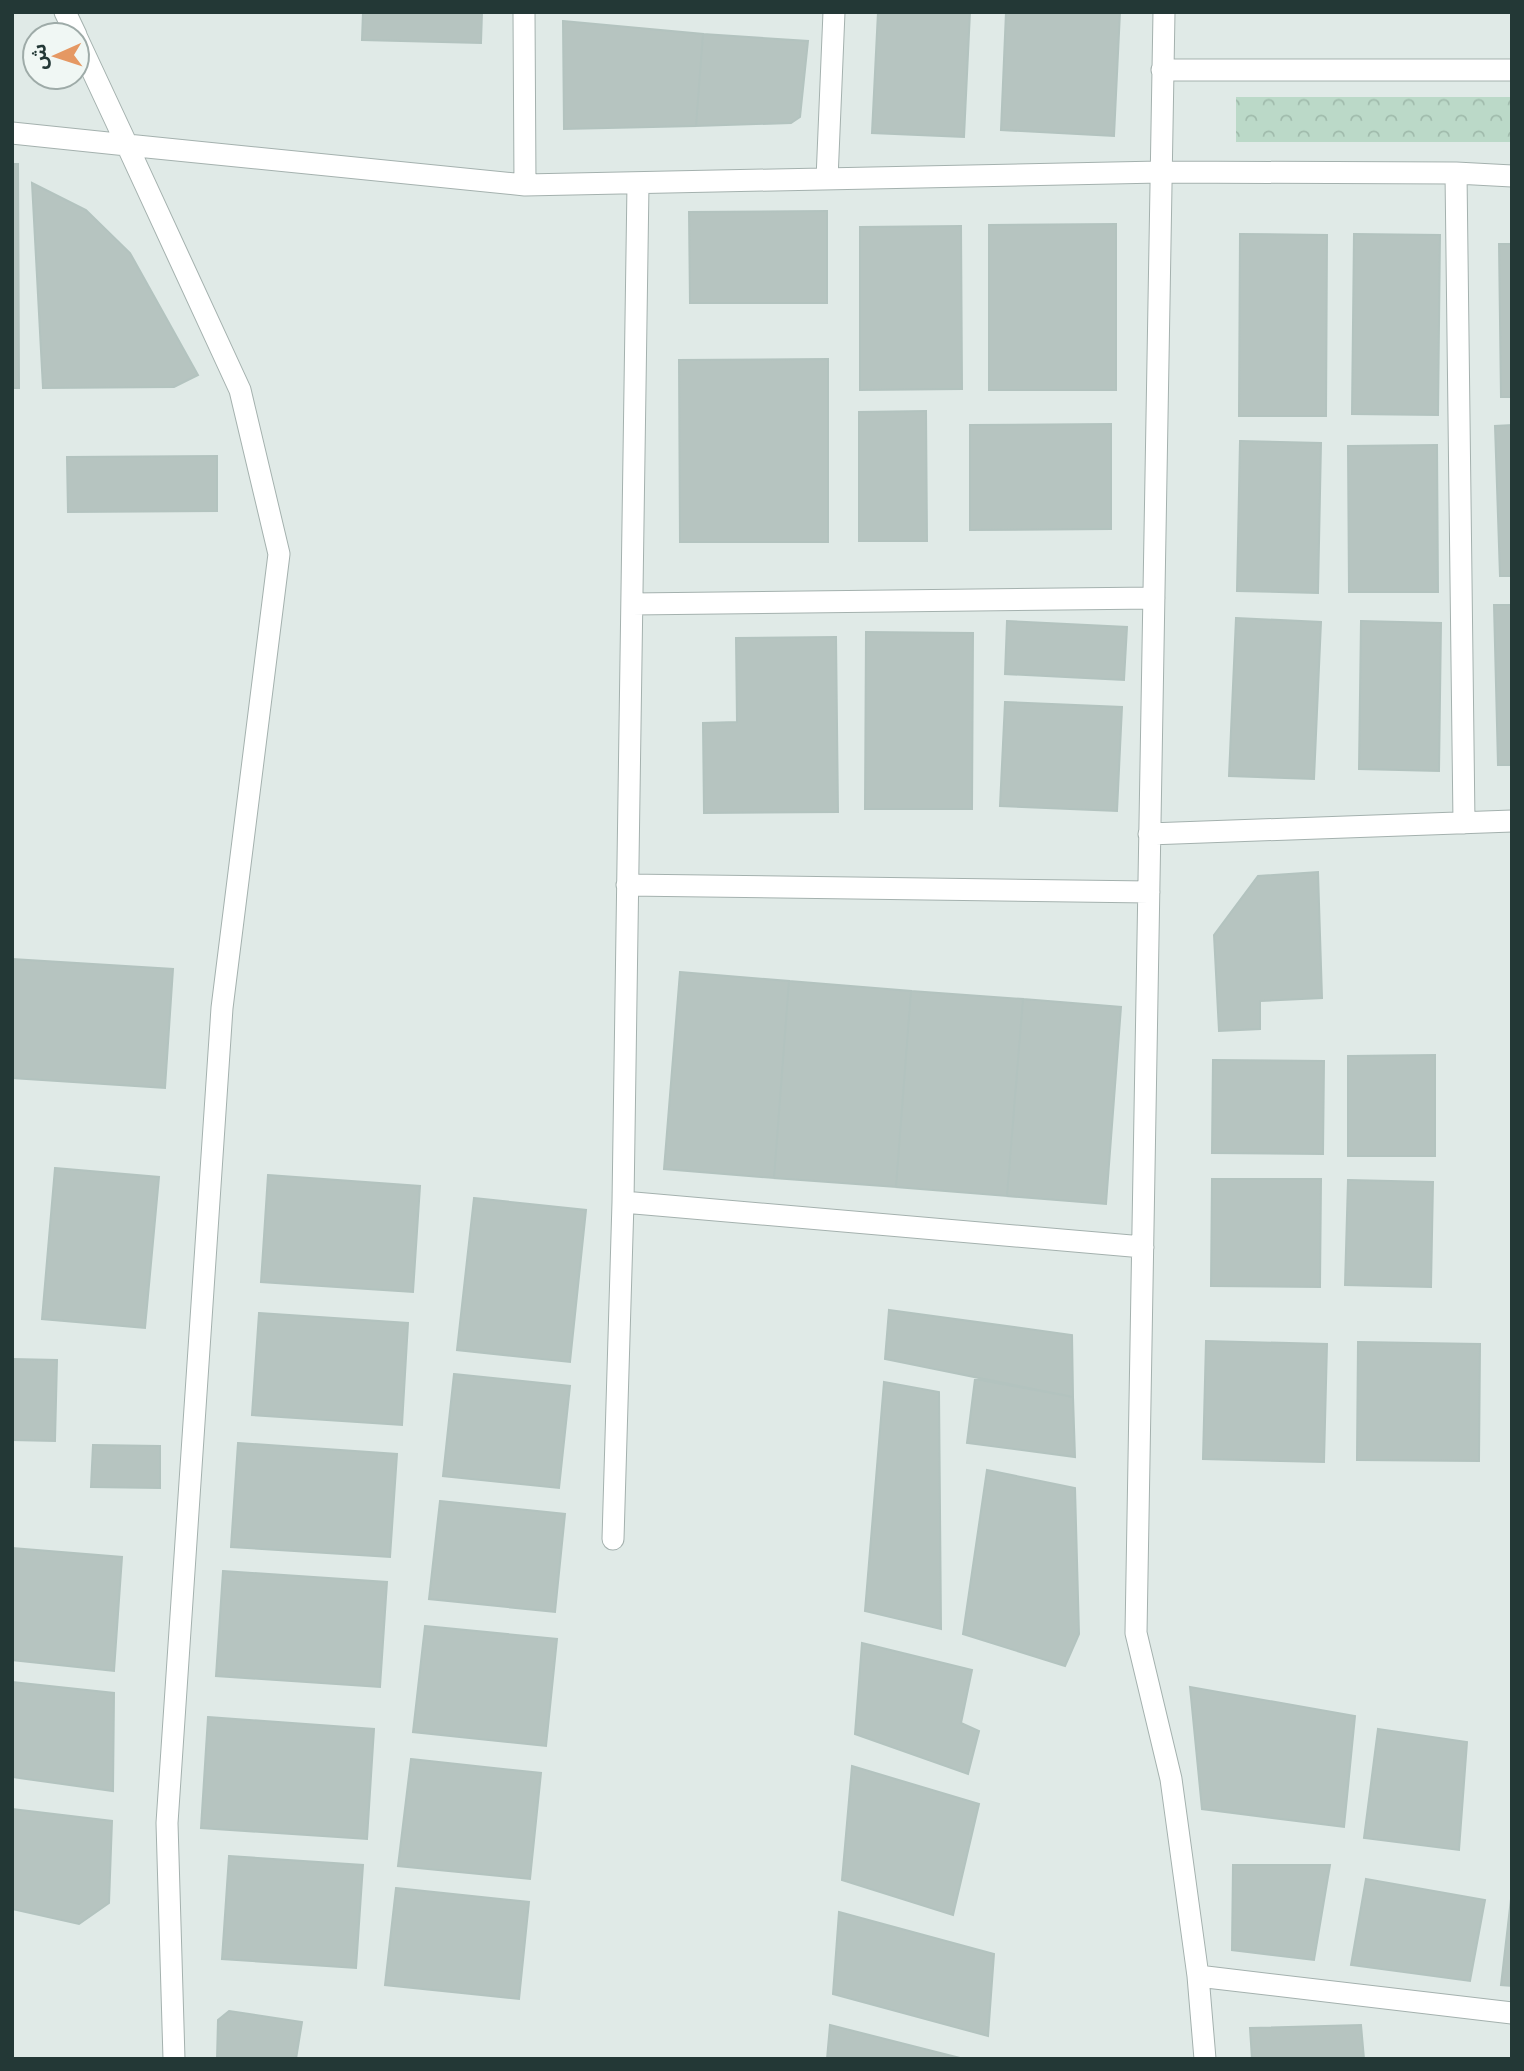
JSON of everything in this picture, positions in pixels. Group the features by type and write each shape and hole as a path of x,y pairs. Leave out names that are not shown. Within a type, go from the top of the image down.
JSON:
{"street":[{"path":"524,12 525,185"},
{"path":"827,179 834,12"},
{"path":"1164,12 1136,1633 1171,1779 1198,1976 1205,2059"},
{"path":"91,68 240,390 279,554 222,1008 167,1823 174,2059"},
{"path":"1162,70 1512,70"},
{"path":"12,133 525,185 1160,172 1456,173 1512,176"},
{"path":"1456,173 1464,823"},
{"path":"613,1539 623,1202 638,184"},
{"path":"632,604 1154,598"},
{"path":"1149,834 1512,821"},
{"path":"627,885 1149,892"},
{"path":"623,1202 1143,1247"},
{"path":"1198,1976 1512,2013"}],"green space":[{"path":"1236,97 1512,97 1512,142 1236,142"}],"building":[{"path":"363,12 482,12 481,43 362,40"},
{"path":"878,12 970,12 964,137 872,133"},
{"path":"1006,12 1120,12 1114,136 1001,130"},
{"path":"563,21 703,34 696,126 564,129"},
{"path":"703,34 808,41 800,117 791,123 696,126"},
{"path":"12,164 18,164 19,388 12,388"},
{"path":"32,183 86,210 130,253 198,375 174,387 43,388"},
{"path":"827,211 827,303 690,303 689,212"},
{"path":"1116,224 1116,390 989,390 989,225"},
{"path":"961,226 962,389 860,390 860,227"},
{"path":"1240,234 1327,235 1326,416 1239,416"},
{"path":"1354,234 1440,235 1438,415 1352,414"},
{"path":"1499,244 1512,244 1512,397 1501,397"},
{"path":"828,359 828,542 680,542 679,360"},
{"path":"926,411 927,541 859,541 859,412"},
{"path":"1111,424 1111,529 970,530 970,425"},
{"path":"1512,425 1512,576 1500,576 1495,426"},
{"path":"1240,441 1321,443 1318,593 1237,591"},
{"path":"1437,445 1438,592 1349,592 1348,446"},
{"path":"217,456 217,511 68,512 67,457"},
{"path":"1494,605 1512,605 1512,765 1498,765"},
{"path":"1236,618 1321,622 1314,779 1229,776"},
{"path":"1007,621 1127,627 1124,680 1005,674"},
{"path":"1361,621 1441,623 1439,771 1359,769"},
{"path":"866,632 973,633 972,809 865,809"},
{"path":"836,637 838,812 704,813 703,723 737,722 736,638"},
{"path":"1005,702 1122,707 1117,811 1000,806"},
{"path":"1318,872 1322,998 1260,1001 1260,1029 1219,1031 1214,935 1258,876"},
{"path":"12,959 173,969 165,1088 12,1078"},
{"path":"680,972 789,981 774,1178 664,1169"},
{"path":"789,981 911,991 896,1187 774,1178"},
{"path":"911,991 1023,999 1007,1196 896,1187"},
{"path":"1023,999 1121,1007 1106,1204 1007,1196"},
{"path":"1435,1055 1435,1156 1348,1156 1348,1056"},
{"path":"1213,1060 1324,1061 1323,1154 1212,1153"},
{"path":"55,1168 159,1177 145,1328 42,1319"},
{"path":"268,1175 420,1186 413,1292 261,1282"},
{"path":"1212,1179 1321,1179 1320,1287 1211,1286"},
{"path":"1348,1180 1433,1182 1431,1287 1345,1285"},
{"path":"474,1198 586,1210 570,1362 457,1350"},
{"path":"889,1310 1072,1335 1073,1397 885,1359"},
{"path":"259,1313 408,1323 402,1425 252,1415"},
{"path":"1206,1341 1327,1344 1324,1462 1203,1459"},
{"path":"1358,1342 1480,1344 1479,1461 1357,1460"},
{"path":"12,1359 57,1360 55,1441 12,1440"},
{"path":"454,1374 570,1386 559,1488 443,1476"},
{"path":"975,1379 1073,1397 1075,1457 967,1443"},
{"path":"884,1382 939,1392 941,1629 865,1611"},
{"path":"238,1443 397,1454 390,1557 231,1547"},
{"path":"93,1445 160,1446 160,1488 91,1487"},
{"path":"987,1470 1075,1488 1079,1634 1065,1666 963,1634"},
{"path":"440,1501 565,1514 555,1612 429,1599"},
{"path":"12,1548 122,1557 114,1671 12,1660"},
{"path":"223,1571 387,1582 380,1687 216,1676"},
{"path":"425,1626 557,1639 546,1746 413,1732"},
{"path":"862,1643 972,1670 961,1723 979,1731 968,1774 855,1734"},
{"path":"12,1682 114,1693 113,1791 12,1777"},
{"path":"1190,1687 1355,1716 1344,1827 1202,1809"},
{"path":"208,1717 374,1729 367,1839 201,1828"},
{"path":"1378,1729 1467,1742 1459,1850 1364,1838"},
{"path":"411,1759 541,1773 530,1879 398,1866"},
{"path":"852,1766 979,1804 953,1915 842,1880"},
{"path":"12,1809 112,1821 109,1903 79,1924 12,1909"},
{"path":"229,1856 363,1865 356,1968 222,1959"},
{"path":"1233,1865 1330,1865 1314,1960 1232,1950"},
{"path":"1366,1879 1485,1900 1470,1981 1351,1965"},
{"path":"396,1888 529,1902 519,1999 385,1985"},
{"path":"1512,1899 1512,1986 1501,1985"},
{"path":"839,1912 994,1954 988,2036 833,1994"},
{"path":"229,2011 302,2022 296,2059 217,2059 218,2020"},
{"path":"830,2025 964,2059 827,2059"},
{"path":"1361,2025 1364,2059 1252,2059 1250,2028"}]}
